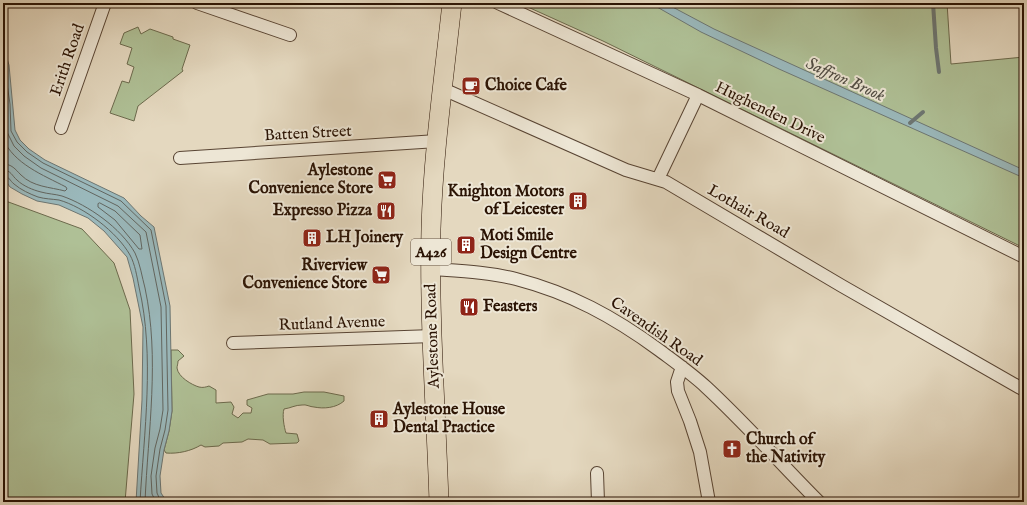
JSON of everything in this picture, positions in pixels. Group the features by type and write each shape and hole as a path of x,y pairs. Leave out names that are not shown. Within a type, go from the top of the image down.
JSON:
{"main road":[{"name":"Aylestone Road","path":"440,502 433,336 431,229 437,141 452,3"}],"street":[{"name":"Erith Road","path":"61,128 105,3"},
{"path":"197,3 290,35"},
{"name":"Hughenden Drive","path":"498,3 698,95 1024,257"},
{"name":"Lothair Road","path":"443,89 626,170 666,182 842,286 1024,390"},
{"path":"658,179 698,95"},
{"name":"Batten Street","path":"180,158 437,141"},
{"name":"Cavendish Road","path":"431,269 459,271 516,279 581,302 612,318 643,338 705,386 819,502"},
{"name":"Rutland Avenue","path":"233,343 433,336"},
{"path":"682,367 677,382 678,391 700,452 709,502"},
{"path":"597,473 598,502"}],"green space":[{"path":"519,3 947,3 951,64 1024,57 1024,248 603,41"},
{"path":"138,27 141,34 150,29 190,45 182,69 183,71 138,106 134,121 110,113 122,81 129,83 134,67 127,64 132,48 120,44 124,33"},
{"path":"3,200 82,229 114,263 130,310 134,394 125,502 3,502"},
{"path":"171,350 178,350 184,356 178,361 177,367 180,374 196,386 209,386 216,390 216,403 231,402 234,407 232,414 238,418 243,413 251,413 252,408 247,405 247,400 268,394 324,392 344,396 344,401 326,408 297,405 284,409 283,414 286,433 297,434 299,441 297,443 270,444 263,440 248,439 242,442 223,443 219,446 205,447 201,445 184,452 166,453 164,450 172,411"}],"water":[{"path":"650,3 665,3 714,29 1024,170 1024,178 779,69 701,32"},
{"path":"3,46 9,65 15,130 20,140 29,149 45,160 124,198 154,227 170,306 172,411 160,476 161,493 167,502 136,502 142,400 143,327 127,257 104,231 88,218 59,205 37,201 22,194 10,187 3,177"}],"waterway":[{"path":"933,3 939,72"},
{"path":"910,123 923,112"}],"place":[{"name":"Choice Cafe","path":"471,86"},
{"name":"Aylestone Convenience Store","path":"387,180"},
{"name":"Knighton Motors of Leicester","path":"578,201"},
{"name":"Expresso Pizza","path":"386,211"},
{"name":"LH Joinery","path":"312,238"},
{"name":"Moti Smile Design Centre","path":"466,245"},
{"name":"Riverview Convenience Store","path":"381,275"},
{"name":"Feasters","path":"469,307"},
{"name":"Aylestone House Dental Practice","path":"379,419"},
{"name":"Church of the Nativity","path":"732,449"}],"water label":[{"name":"Saffron Brook","path":"845,80"}]}
